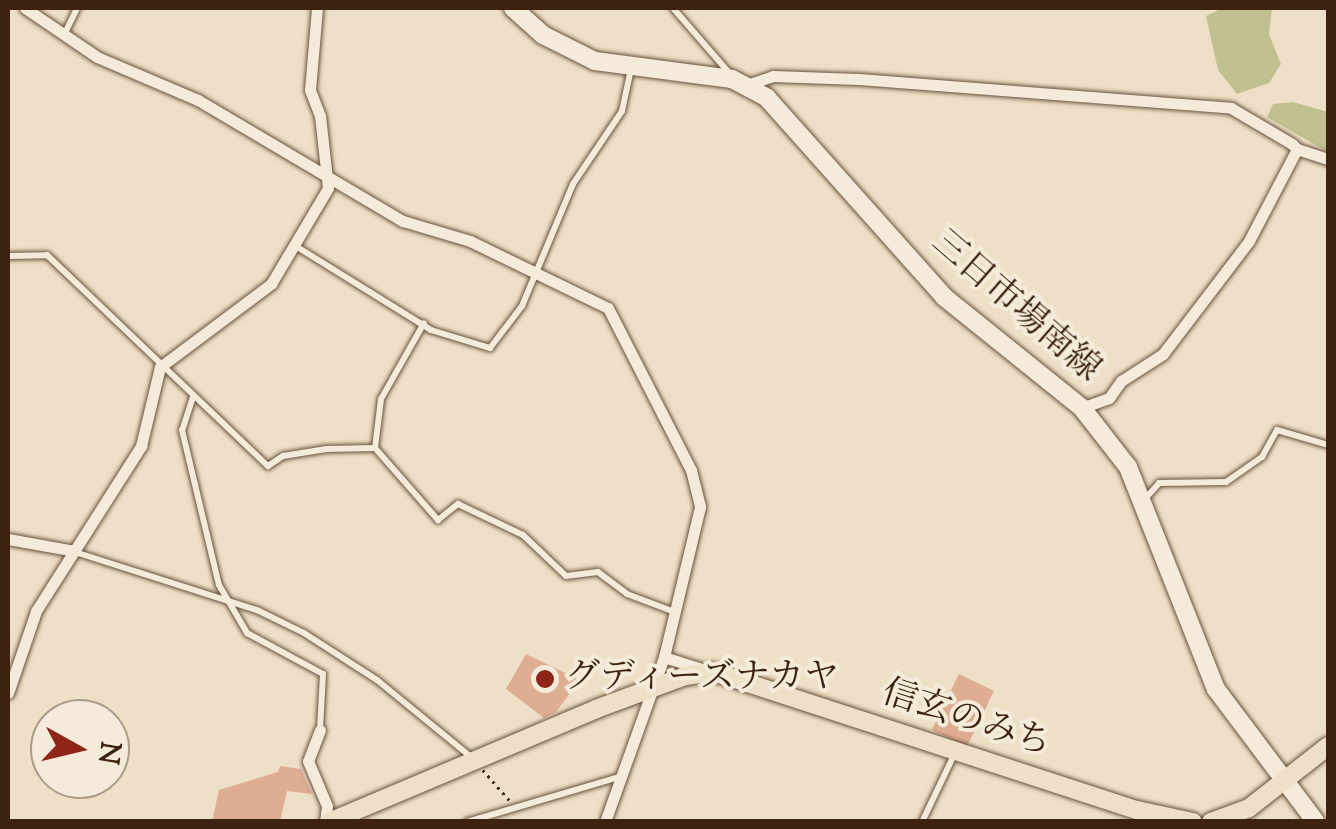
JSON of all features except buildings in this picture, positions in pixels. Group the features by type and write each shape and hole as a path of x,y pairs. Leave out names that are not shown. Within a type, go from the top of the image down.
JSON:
{"main road":[{"path":"513,8 578,54 630,69 739,82"},
{"name":"三日市場南線","path":"739,82 790,123 944,297 1082,408 1114,444 1142,502 1216,689 1316,822"},
{"path":"327,822 655,686 714,672"},
{"name":"信玄のみち","path":"714,672 1136,810 1194,822"},
{"path":"1211,822 1249,808 1328,746"}],"street":[{"path":"26,8 97,56 198,100 403,222 470,242 608,308 691,470 700,507 664,657 605,822"},
{"path":"8,693 36,611 70,550 142,446 160,367 264,292 328,180 310,90 317,8"},
{"path":"739,82 774,76 858,79 953,91 1062,91 1231,108 1297,149 1328,159"},
{"path":"1082,408 1109,398 1121,381 1163,354 1249,240 1297,149"},
{"path":"8,539 70,550"},
{"path":"664,657 714,672"},
{"path":"320,730 308,761 327,806 327,822"}],"lane":[{"path":"64,34 77,8"},
{"path":"673,8 739,82"},
{"path":"293,244 424,324 490,348 536,274 573,184 622,111 630,69"},
{"path":"8,256 47,254 112,312 117,328 268,466 283,456 326,449 375,448"},
{"path":"424,324 381,399 375,448 438,520 458,504 523,535 566,576 598,572 627,594 675,612"},
{"path":"193,397 182,430 219,585 247,633 322,674 320,730"},
{"path":"1142,502 1159,483 1226,482 1262,457 1277,430 1328,445"},
{"path":"70,550 304,633 377,680 475,762"},
{"path":"922,822 956,750"},
{"path":"467,822 620,777"}],"path":[{"path":"475,762 517,809"}],"green space":[{"path":"1223,8 1272,8 1269,34 1281,64 1269,83 1237,94 1218,70 1206,16"},
{"path":"1293,102 1328,112 1328,152 1267,117 1273,104"}],"place":[{"name":"グディーズナカヤ","path":"545,679"}]}
